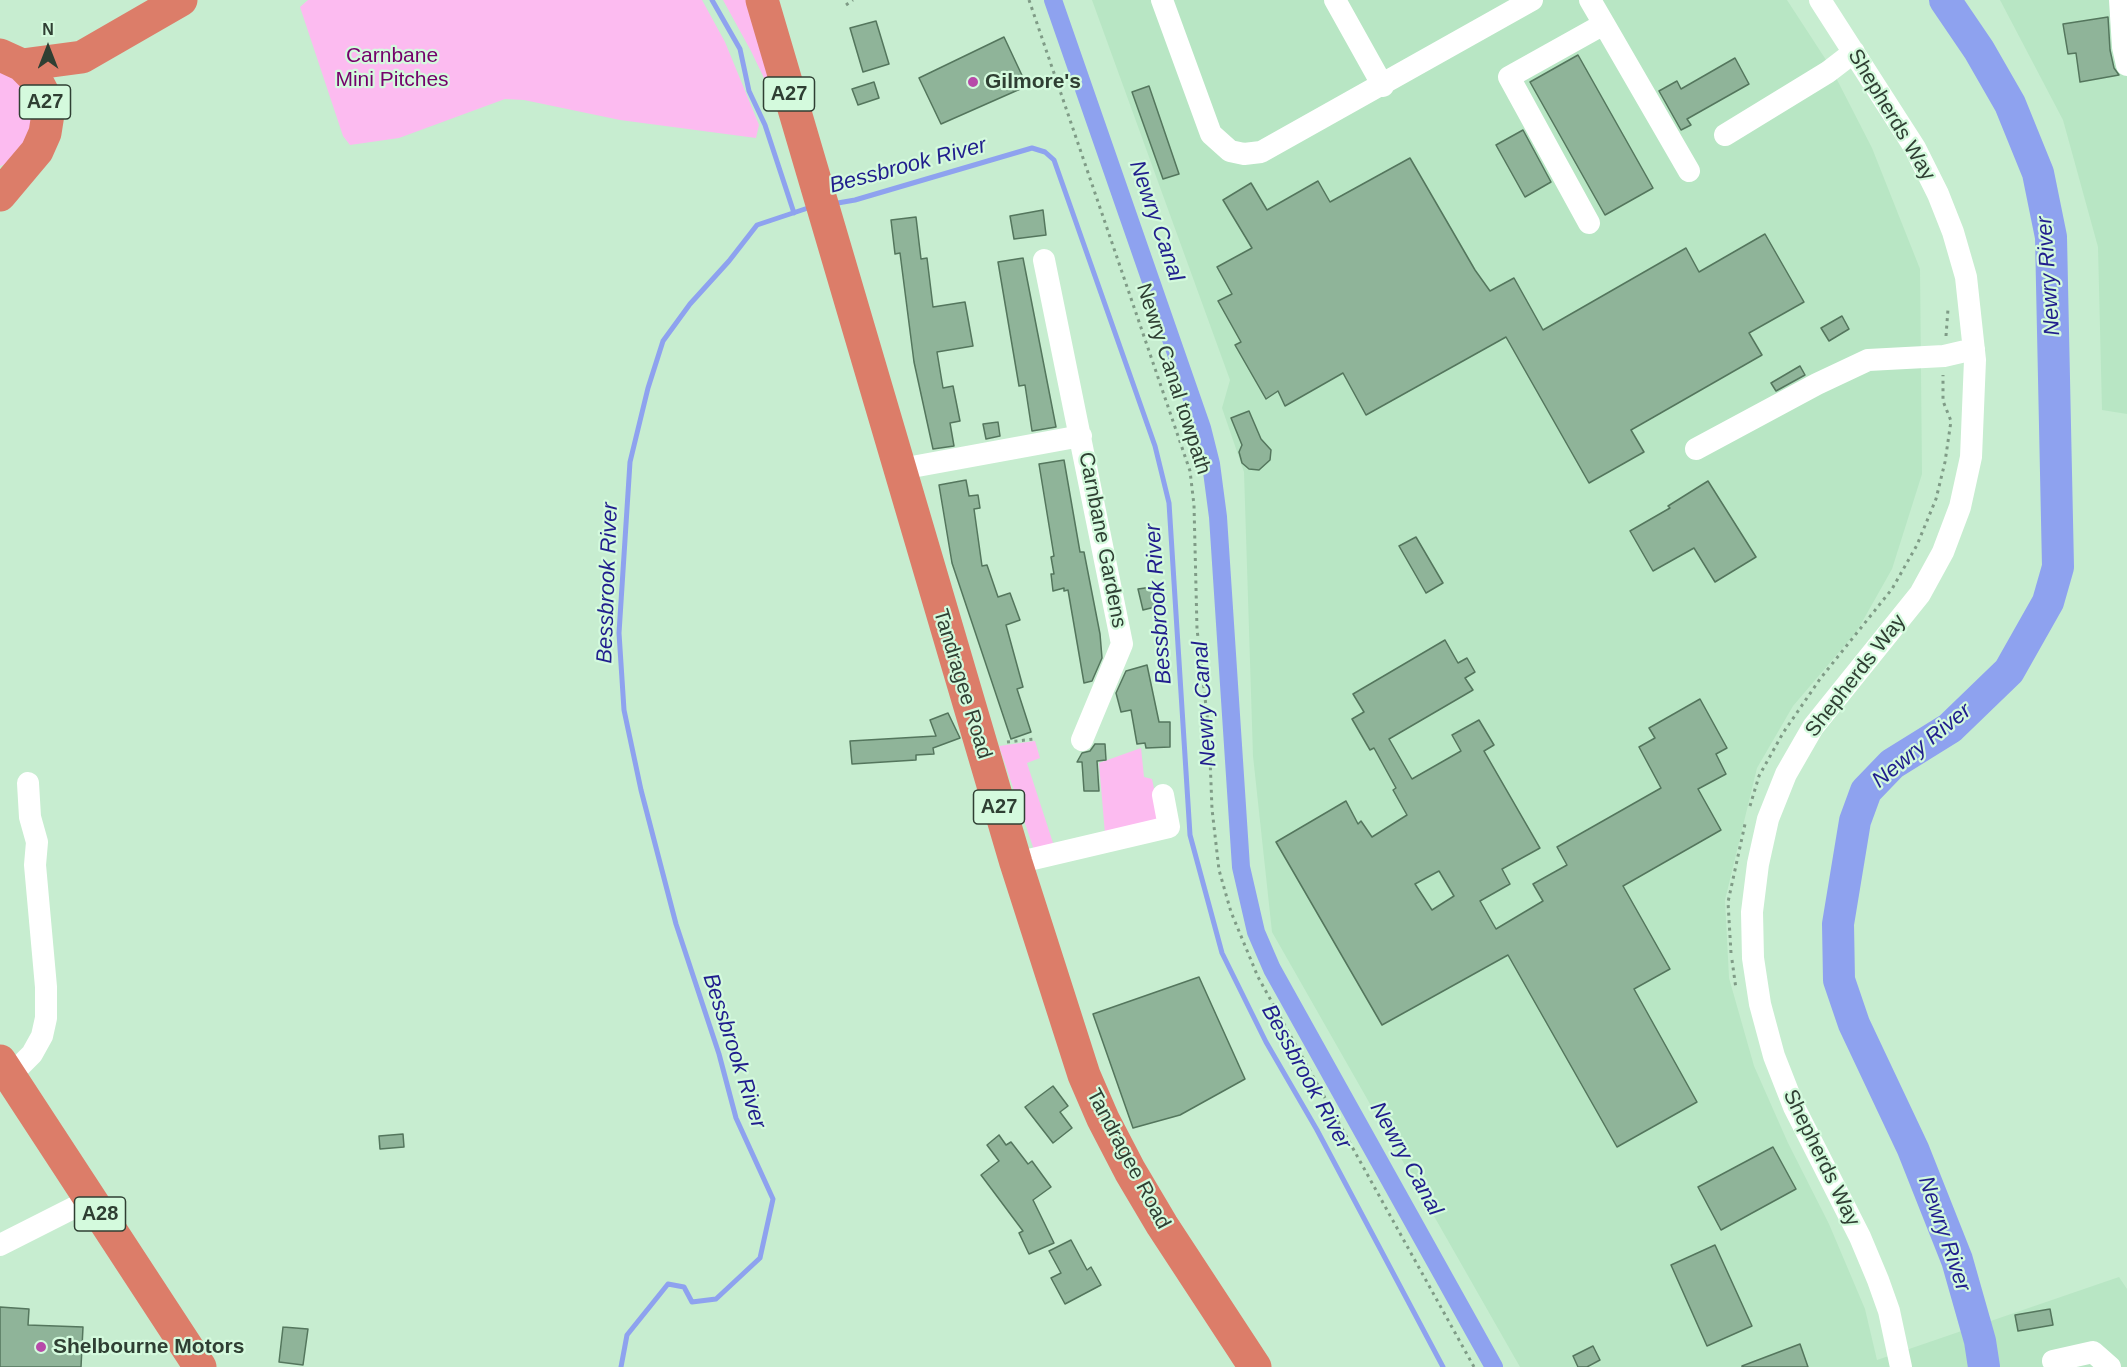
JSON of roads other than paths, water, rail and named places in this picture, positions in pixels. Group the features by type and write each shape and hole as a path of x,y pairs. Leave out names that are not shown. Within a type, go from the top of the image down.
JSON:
{"highway":[{"name":"A27","path":"12,172 38,151 45,133 48,114 63,83 82,57 181,0"},
{"name":"Tandragee Road","path":"762,0 1016,863 1066,1023 1103,1119 1162,1225 1255,1367"},
{"name":"A27","path":"7,56 82,57"},
{"name":"A27","path":"7,56 35,78 44,95 48,114"},
{"path":"0,195 12,172"},
{"name":"A28","path":"5,1069 200,1367"}],"street":[{"path":"1162,0 1211,134 1230,151 1261,152 1383,86 1525,2"},
{"path":"1335,0 1383,86"},
{"path":"1590,0 1689,171"},
{"name":"Shepherds Way","path":"1820,0 1915,148 1942,204 1966,277 1974,349 1971,457 1960,507 1943,552 1920,594 1813,727 1786,774 1768,819 1758,864 1752,912 1753,958 1760,1005 1774,1056 1794,1107 1860,1237 1878,1280 1889,1311 1901,1367"},
{"path":"2120,0 2123,47 2127,65"},
{"path":"1589,222 1509,77 1604,24"},
{"path":"1725,135 1828,72 1854,52"},
{"name":"Carnbane Gardens","path":"1044,260 1122,644 1082,740"},
{"path":"1696,449 1817,384 1868,360 1944,356 1974,349"},
{"name":"Carnbane Gardens","path":"901,470 1081,436"},
{"path":"5,1069 32,1054 42,1036 46,1018 46,987 35,865 37,842 30,817 28,783"},
{"path":"1016,863 1169,827 1163,795"},
{"path":"0,1245 91,1200"},
{"path":"2053,1361 2093,1352 2109,1367"}],"waterway":[{"path":"712,0 740,49 749,91 765,125 794,213"},
{"name":"Newry Canal","path":"1053,0 1202,428 1211,464 1218,517 1241,867 1256,932 1272,969 1494,1367"},
{"name":"Newry River","path":"1945,0 1979,50 2010,104 2038,173 2051,237 2058,567 2048,602 2009,671 1950,728 1892,764 1866,791 1855,821 1838,924 1839,980 1854,1024 1913,1149 1957,1260 1980,1341 1984,1367"},
{"name":"Bessbrook River","path":"832,204 855,200 1032,148 1045,152 1054,160 1155,446 1169,503 1190,835 1222,953 1266,1042 1317,1130 1443,1367"},
{"name":"Bessbrook River","path":"621,1367 627,1335 668,1284 684,1287 692,1302 716,1299 760,1258 773,1199 736,1118 719,1054 676,924 641,790 624,710 619,633 630,462 648,388 663,341 690,304 729,261 757,225 811,207"}],"place":[{"name":"Gilmore's","path":"973,82"},
{"name":"Shelbourne Motors","path":"41,1347"}],"park label":[{"name":"Carnbane Mini Pitches","path":"392,68"}]}
